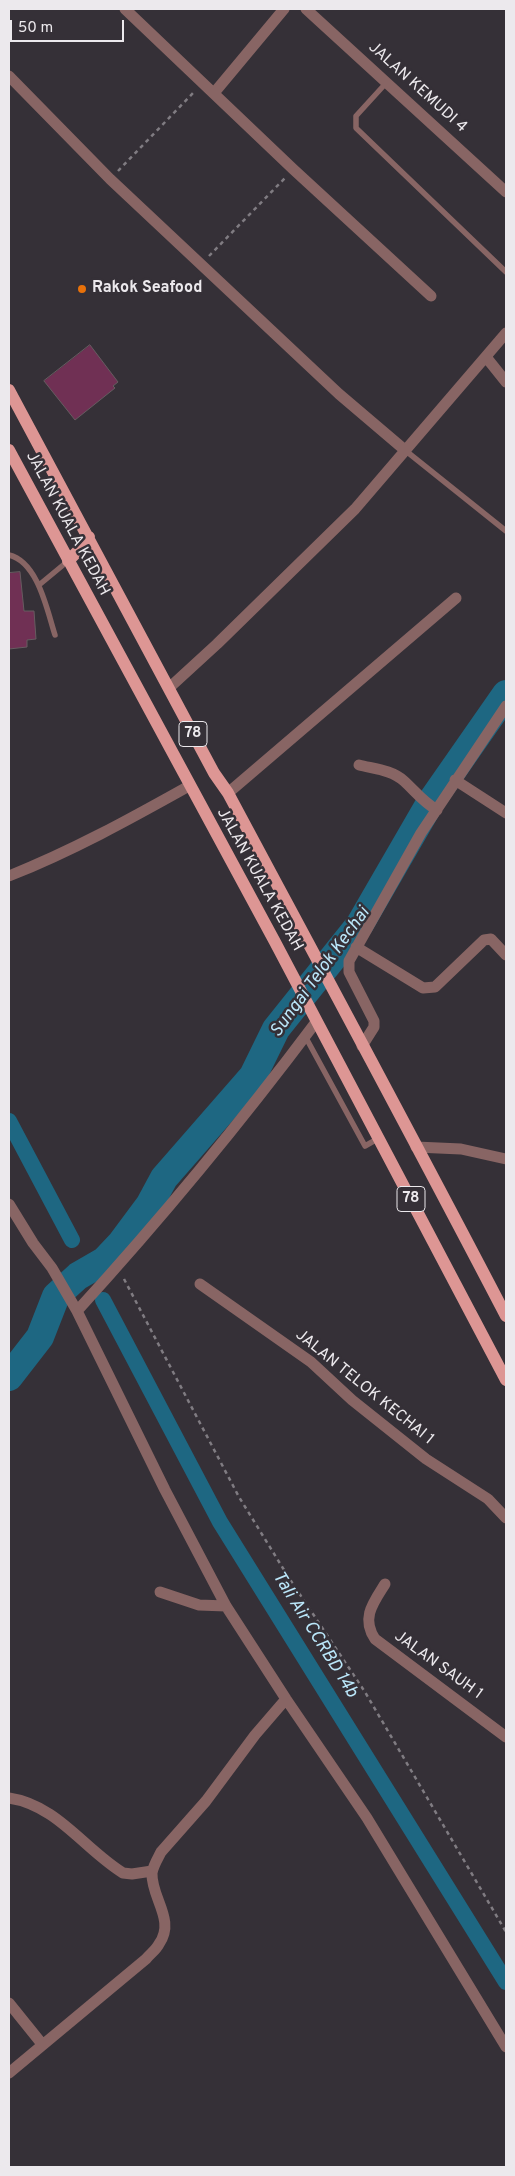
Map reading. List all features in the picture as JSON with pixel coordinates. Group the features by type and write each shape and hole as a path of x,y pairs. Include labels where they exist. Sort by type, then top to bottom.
{"main road":[{"name":"JALAN KUALA KEDAH","path":"9,390 214,773 228,793 301,928 506,1316"},
{"name":"JALAN KUALA KEDAH","path":"9,450 275,942 506,1380"},
{"path":"68,561 89,537"}],"street":[{"path":"125,9 202,84 214,93 293,169 431,296"},
{"path":"214,93 284,9"},
{"name":"JALAN KEMUDI 4","path":"306,9 506,192"},
{"path":"9,76 110,179 339,394 406,451"},
{"path":"169,688 337,527 383,478 506,333"},
{"path":"486,357 506,382"},
{"path":"228,793 456,598"},
{"path":"362,1046 374,1027 374,1021 348,969 349,961 410,851 430,806 455,780 506,706"},
{"path":"359,765 387,771 397,776 430,806"},
{"path":"455,780 506,813"},
{"path":"9,876 110,831 189,786"},
{"path":"356,947 423,988 435,987 484,940 491,939 506,956"},
{"path":"77,1311 118,1267 254,1104 315,1020"},
{"path":"416,1147 461,1148 506,1158"},
{"path":"9,1204 33,1243 52,1268 77,1311 165,1490 226,1606 286,1699 367,1818 506,2048"},
{"name":"JALAN TELOK KECHAI 1","path":"200,1284 311,1362 352,1400 426,1459 488,1499 506,1518"},
{"name":"JALAN SAUH 1","path":"385,1584 368,1615 368,1624 375,1639 506,1737"},
{"path":"160,1592 199,1605 226,1606"},
{"path":"9,2073 146,1959 159,1945 164,1931 164,1914 153,1885 152,1871 161,1852 206,1801 255,1735 286,1699"},
{"path":"9,1798 28,1802 44,1810 67,1826 123,1873 132,1874 152,1871"},
{"path":"9,2003 42,2044"}],"lane":[{"path":"387,82 356,116 356,128 506,272"},
{"path":"406,451 506,531"},
{"path":"9,555 16,557 22,562 39,585 55,635"},
{"path":"39,585 68,561"},
{"path":"305,1036 365,1146 379,1138"}],"path":[{"path":"110,179 202,84"},
{"path":"201,263 293,169"},
{"path":"118,1267 239,1497 365,1692 506,1932"}],"building":[{"path":"90,345 118,382 113,386 115,388 75,420 44,381"},
{"path":"20,572 24,611 34,611 36,639 27,640 27,647 9,649 9,573"}],"waterway":[{"name":"Sungai Telok Kechai","path":"9,1377 40,1337 56,1296 78,1276 104,1261 121,1243 150,1204 164,1178 253,1076 276,1029 360,924 430,803 506,694"},
{"name":"Tali Air CCRBD 14b","path":"9,1121 72,1240"},
{"name":"Tali Air CCRBD 14b","path":"103,1300 220,1522 506,1982"}],"place":[{"name":"Rakok Seafood","path":"82,289"}]}
